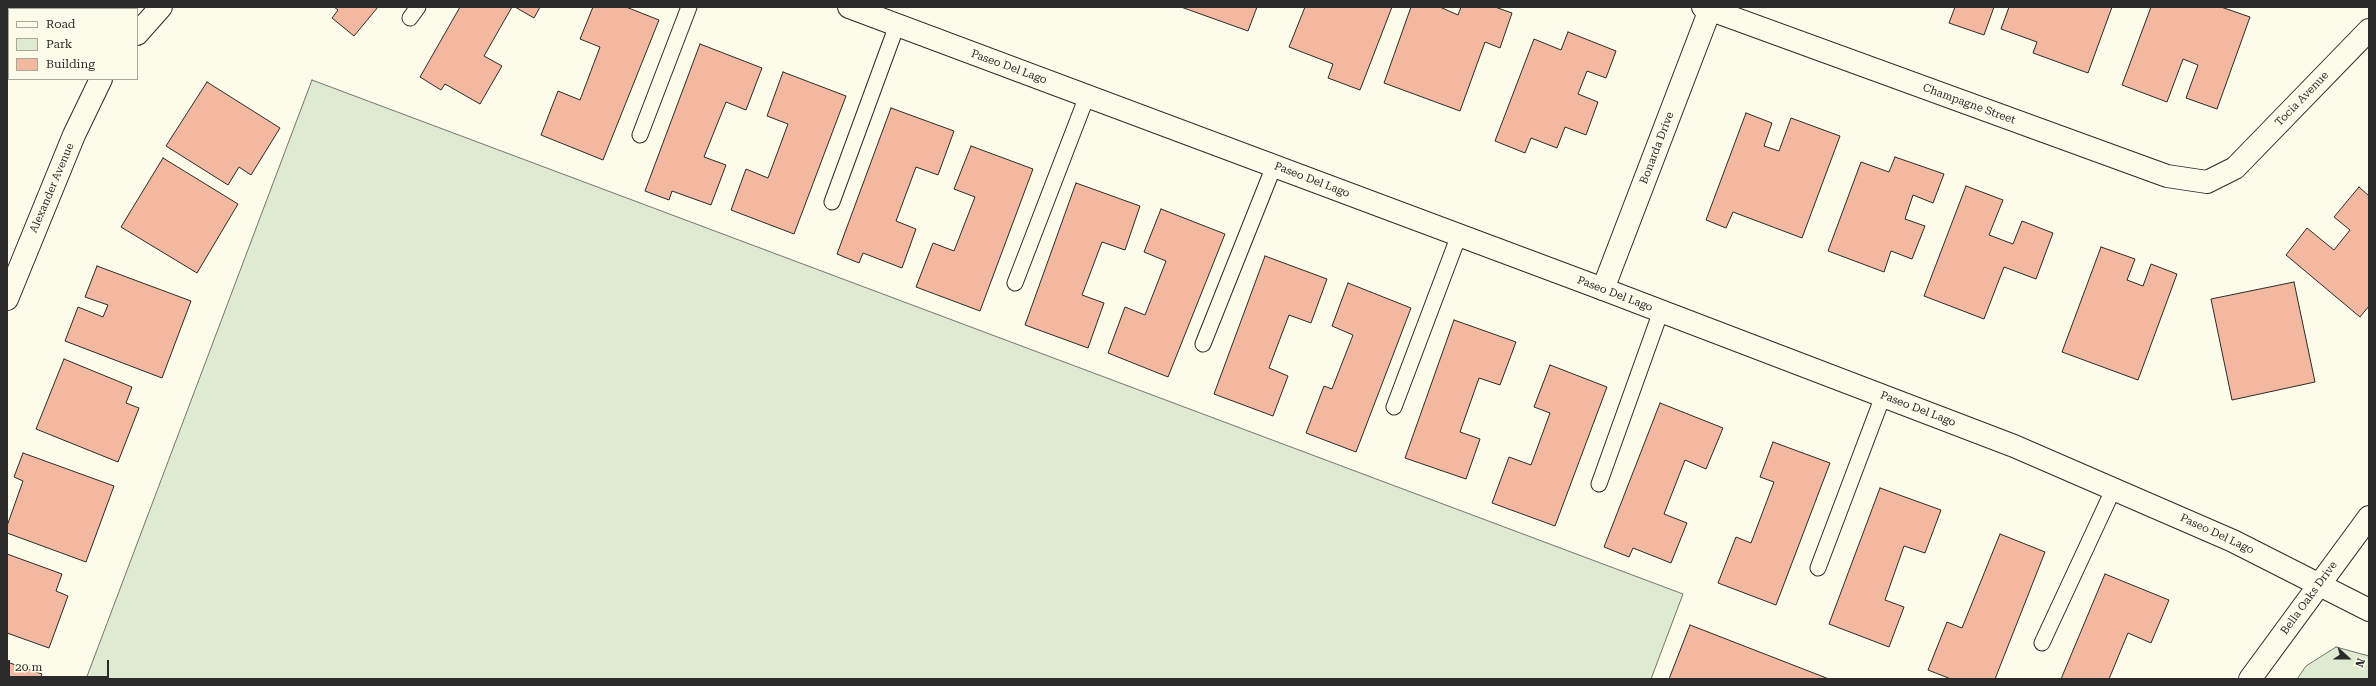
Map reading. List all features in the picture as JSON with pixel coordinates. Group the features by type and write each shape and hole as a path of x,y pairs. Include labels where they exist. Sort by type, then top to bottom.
{"street":[{"path":"138,33 161,7"},
{"name":"Paseo Del Lago","path":"849,7 1603,289 2014,446 2234,541 2369,610"},
{"name":"Champagne Street","path":"1708,8 2167,176 2207,182 2235,168"},
{"name":"Bonarda Drive","path":"1603,289 1708,8"},
{"name":"Tocia Avenue","path":"2235,168 2369,30"},
{"name":"Alexander Avenue","path":"7,299 74,135 101,80"},
{"name":"Bella Oaks Drive","path":"2250,679 2318,584 2369,517"}],"lane":[{"path":"640,135 689,7"},
{"path":"832,202 897,25"},
{"path":"1015,284 1087,96"},
{"path":"1203,344 1274,166"},
{"path":"1394,407 1459,235"},
{"path":"1599,484 1661,312"},
{"path":"1818,568 1883,396"},
{"path":"2042,643 2114,488"}],"green space":[{"path":"312,80 1683,594 1651,679 86,679"},
{"path":"2336,647 2369,656 2369,679 2297,679 2306,666"}],"building":[{"path":"334,7 378,7 354,36 332,18 338,10"},
{"path":"460,7 512,7 484,56 502,66 480,104 445,84 441,90 420,77"},
{"path":"515,7 540,7 534,18"},
{"path":"593,7 626,7 659,20 603,160 541,135 558,91 580,100 600,47 580,39"},
{"path":"1181,7 1257,7 1248,31"},
{"path":"1305,7 1392,7 1360,90 1328,78 1333,64 1289,47"},
{"path":"1411,7 1440,7 1458,15 1461,7 1495,7 1512,13 1500,48 1485,42 1460,111 1384,83"},
{"path":"1955,7 1994,7 1984,35 1949,23"},
{"path":"2009,7 2112,7 2088,73 2033,53 2037,42 2001,29"},
{"path":"2151,7 2221,7 2250,17 2217,109 2186,98 2198,65 2183,59 2167,102 2122,85"},
{"path":"1568,32 1616,51 1606,78 1587,71 1578,94 1598,102 1586,135 1565,127 1557,148 1531,138 1525,153 1495,141 1534,39 1561,50"},
{"path":"700,44 762,68 746,110 726,102 704,157 726,165 711,205 672,191 669,200 645,191"},
{"path":"783,72 846,96 794,234 731,210 746,169 768,178 788,124 767,116"},
{"path":"207,82 280,128 251,175 239,167 228,185 166,146"},
{"path":"891,108 954,131 938,175 916,167 896,221 916,229 902,268 863,253 859,263 837,254"},
{"path":"1746,113 1772,123 1764,146 1779,151 1791,118 1840,136 1802,238 1733,212 1726,228 1706,220"},
{"path":"971,146 1033,169 980,311 916,287 933,243 954,251 975,197 954,189"},
{"path":"1895,157 1944,174 1933,203 1913,195 1905,219 1925,226 1912,259 1891,251 1884,272 1828,251 1861,162 1889,172"},
{"path":"163,158 238,204 197,273 121,227"},
{"path":"1076,183 1140,206 1125,250 1102,242 1082,295 1104,303 1088,348 1025,325"},
{"path":"1966,186 2003,200 1989,235 2013,244 2022,221 2053,233 2036,279 2004,267 1984,319 1924,296"},
{"path":"2359,187 2369,196 2369,306 2360,317 2286,255 2307,228 2334,250 2350,230 2334,217"},
{"path":"1161,209 1225,234 1168,377 1108,353 1125,307 1145,315 1166,261 1144,252"},
{"path":"2101,247 2135,259 2127,280 2143,286 2151,264 2177,274 2138,380 2062,352"},
{"path":"1265,256 1327,279 1311,323 1289,315 1269,368 1288,376 1273,416 1214,394"},
{"path":"97,266 191,301 162,378 65,341 78,307 103,317 108,305 85,297"},
{"path":"2294,282 2315,382 2232,400 2211,299"},
{"path":"1348,283 1411,308 1356,452 1306,433 1324,386 1332,389 1353,335 1332,326"},
{"path":"1454,320 1516,342 1500,385 1479,378 1460,432 1480,439 1466,479 1405,458"},
{"path":"64,359 132,387 126,403 139,408 118,462 36,429"},
{"path":"1550,365 1607,387 1555,526 1492,503 1509,457 1531,465 1550,413 1534,407"},
{"path":"1660,403 1723,428 1706,469 1685,460 1664,514 1687,523 1671,563 1633,548 1629,557 1604,547"},
{"path":"1773,442 1830,463 1776,605 1718,583 1736,537 1751,543 1774,482 1760,477"},
{"path":"23,453 114,486 86,562 7,533 7,526 23,481 14,477"},
{"path":"1880,488 1941,510 1925,553 1904,546 1885,600 1904,607 1889,647 1829,624"},
{"path":"2000,534 2045,552 1995,679 1951,679 1928,670 1947,622 1962,628"},
{"path":"7,554 62,574 56,591 68,596 49,648 7,633"},
{"path":"2105,574 2169,600 2151,643 2128,633 2109,679 2061,679"},
{"path":"1690,625 1829,679 1669,679"},
{"path":"7,662 42,674 40,679 7,679"}]}
